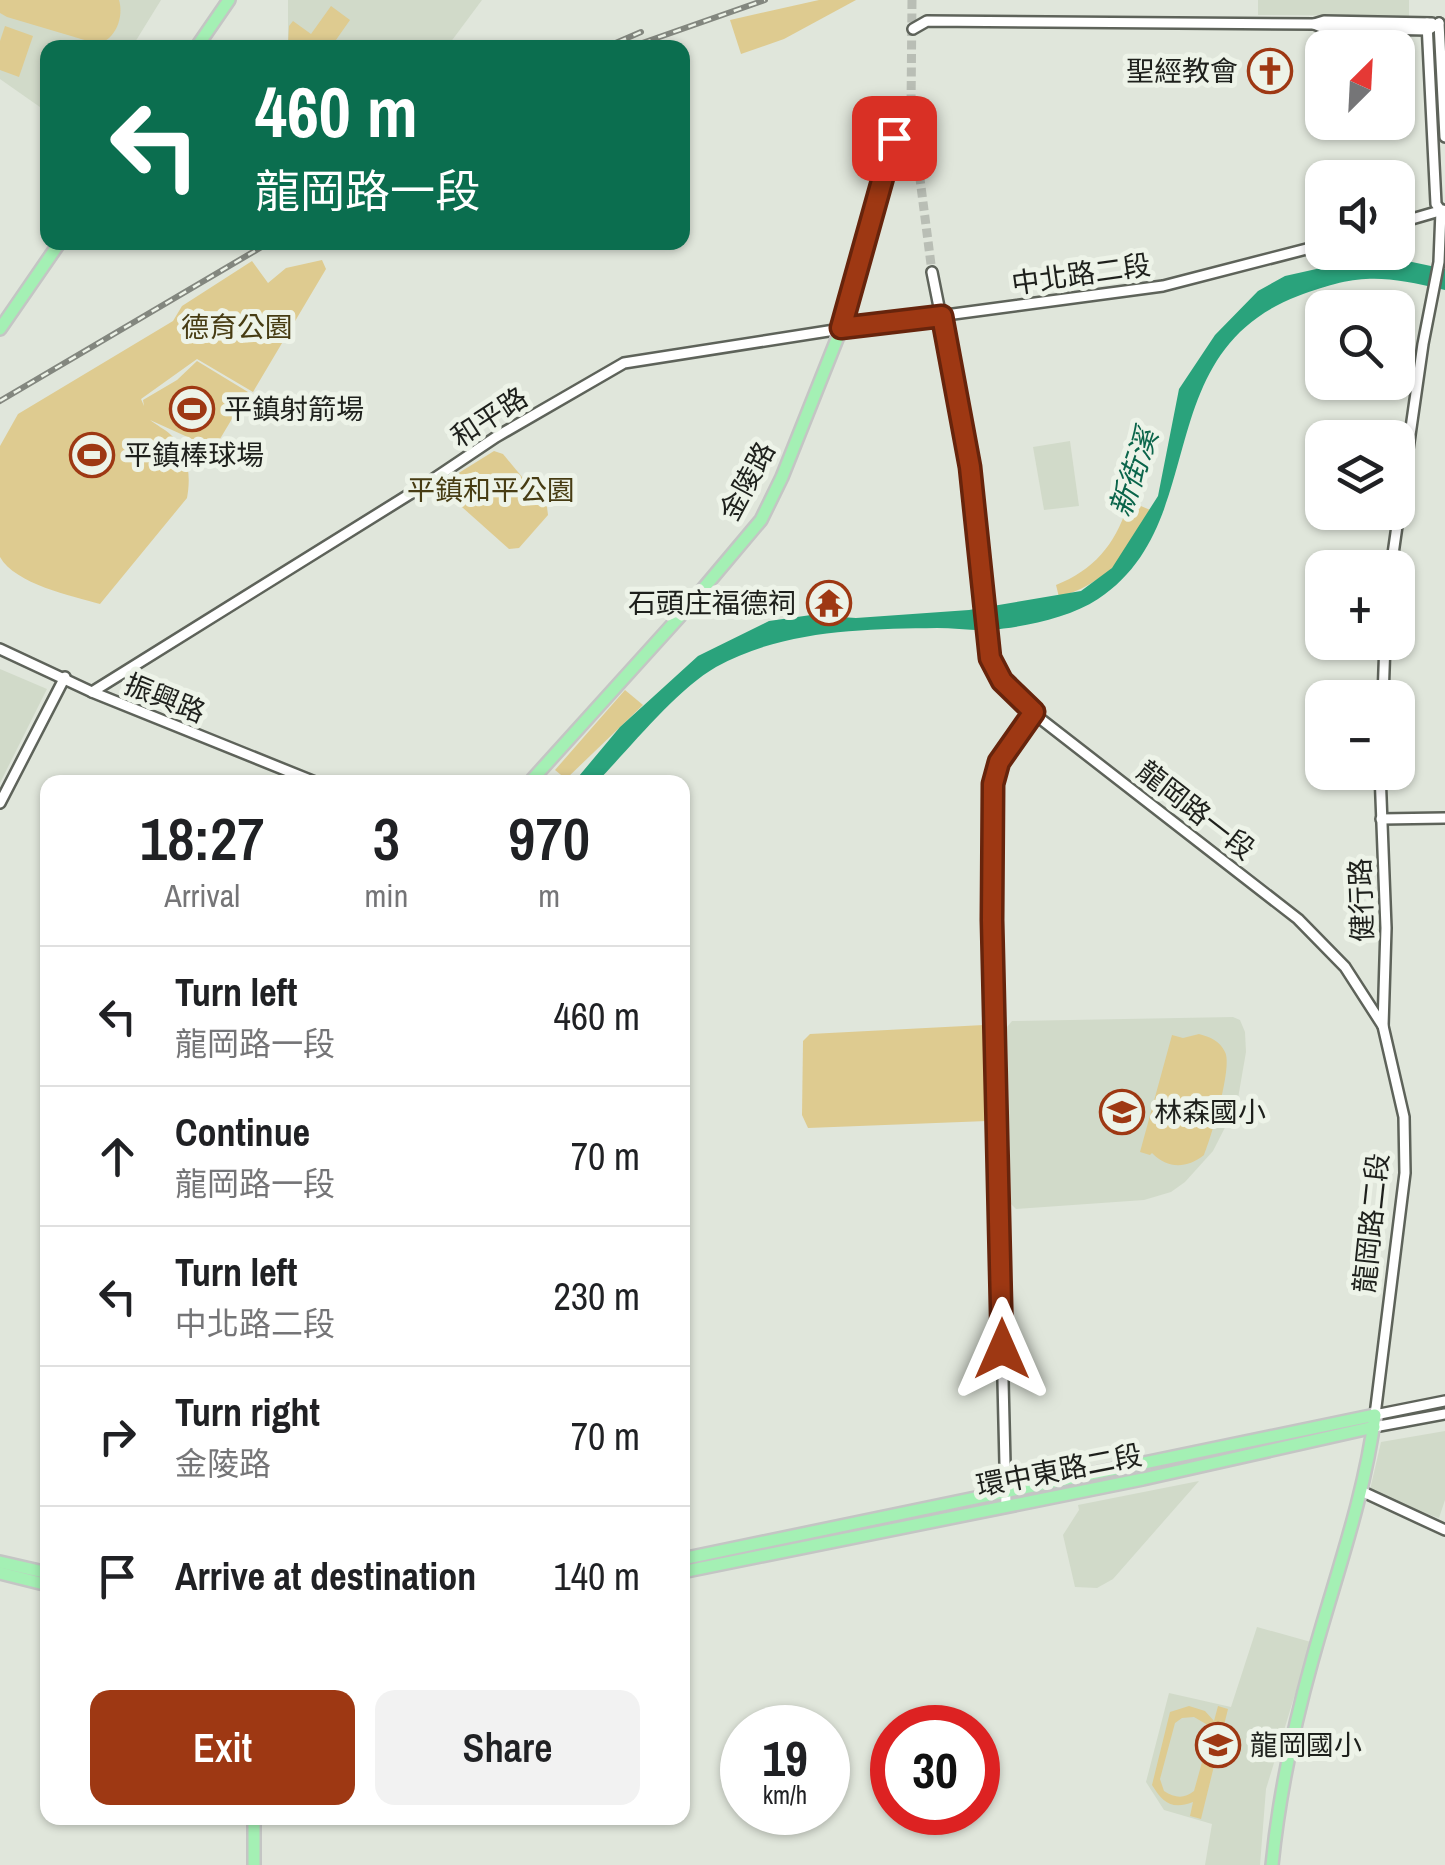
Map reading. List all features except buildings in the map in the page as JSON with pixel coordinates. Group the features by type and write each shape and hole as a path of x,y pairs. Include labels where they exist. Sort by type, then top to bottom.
{"main road":[{"path":"202,40 229,0"},
{"name":"金陵路","path":"536,775 761,520 841,328 894,138"},
{"path":"0,329 54,250"},
{"path":"1272,1865 1282,1781 1361,1491 1375,1421"},
{"name":"環中東路二段","path":"690,1570 1375,1421"},
{"name":"環中東路二段","path":"690,1558 1005,1500"},
{"path":"0,1562 40,1571"},
{"path":"0,1573 40,1583"},
{"path":"254,1825 254,1865"}],"street":[{"path":"913,30 927,21 1442,24 1445,137"},
{"path":"1428,26 1436,204 1444,209"},
{"path":"898,152 922,148"},
{"path":"1415,218 1444,209"},
{"path":"1394,550 1444,209"},
{"name":"中北路二段","path":"841,328 1163,286 1305,249"},
{"path":"932,272 942,316"},
{"name":"龍岡路一段","path":"942,316 970,467 990,658 1002,681 1034,712 1298,919 1345,967 1383,1026"},
{"name":"和平路","path":"92,692 601,374 650,358 841,328"},
{"name":"振興路","path":"0,649 92,692 298,775"},
{"path":"0,803 65,677"},
{"path":"1005,1500 992,920 993,784 999,762 1034,712"},
{"name":"健行路","path":"1380,790 1386,928 1383,1026"},
{"path":"1380,819 1445,818"},
{"name":"龍岡路二段","path":"1375,1421 1405,1173 1404,1117 1383,1026"},
{"name":"環中東路二段","path":"1375,1421 1445,1401"},
{"name":"環中東路二段","path":"1375,1421 1445,1414"},
{"path":"1361,1491 1445,1530"}],"shaded area":[{"path":"0,0 161,0 136,40 40,40 40,107 0,79"},
{"path":"288,0 482,0 452,40 288,40"},
{"path":"1258,0 1409,0 1409,16 1258,15"},
{"name":"新街溪","path":"1415,263 1445,269 1445,290 1387,279 1355,280 1305,290 1305,294 1251,323 1219,357 1199,397 1157,528 1133,567 1098,599 1060,616 1003,629 852,631 768,645 701,677 604,775 580,775 620,727 698,656 769,621 811,615 856,618 969,610 1081,591 1112,568 1158,496 1179,389 1215,335 1258,291 1285,276 1312,270 1415,270"},
{"path":"1070,441 1079,506 1044,510 1033,447"},
{"path":"0,669 47,689 0,783"},
{"name":"林森國小","path":"1233,1017 1240,1020 1245,1032 1246,1052 1237,1104 1213,1151 1185,1182 1171,1192 1144,1200 1016,1209 1011,1204 1007,1027 1012,1021"},
{"path":"1445,1431 1445,1500 1439,1518 1369,1494 1381,1442"},
{"path":"1199,1481 1113,1579 1097,1588 1075,1587 1063,1535 1079,1510 1078,1505"},
{"name":"龍岡國小","path":"1257,1627 1311,1642 1266,1789 1260,1865 1205,1865 1212,1824 1164,1810 1146,1782 1169,1693 1231,1707"}],"green space":[{"path":"0,0 119,0 120,13 114,32 105,40 85,40 0,13"},
{"path":"819,0 856,0 784,39 741,54 730,20"},
{"path":"331,6 350,20 336,40 288,40 293,21 311,34"},
{"path":"5,26 33,36 19,77 0,70 0,41"},
{"name":"平鎮棒球場","path":"322,260 326,269 253,392 197,359 141,399 144,406 143,400 177,380 197,361 248,392 214,449 150,420 169,433 182,449 189,482 187,498 100,604 45,588 7,566 0,557 0,446 18,414 173,321 182,306 252,261 268,283 286,268"},
{"name":"平鎮和平公園","path":"494,451 503,454 547,507 548,515 519,548 509,549 441,484"},
{"path":"1129,501 1155,512 1138,540 1103,575 1059,597 1056,585 1083,571 1103,552"},
{"path":"625,690 643,705 570,775 555,770"},
{"path":"984,1025 991,1032 992,1115 987,1121 808,1128 802,1115 803,1041 810,1034"},
{"path":"1199,1034 1214,1040 1225,1052 1224,1087 1204,1155 1184,1165 1171,1164 1152,1153 1140,1152 1172,1035 1183,1038"},
{"path":"1189,1706 1205,1711 1214,1721 1218,1706 1228,1709 1201,1819 1190,1816 1193,1802 1169,1803 1152,1785 1170,1712","holes":["1194,1717 1206,1724 1209,1737 1194,1791 1179,1797 1164,1791 1160,1779 1175,1723"]}],"tunnel":[{"path":"912,0 911,109 932,272"}],"railway":[{"path":"651,40 765,0"},
{"path":"622,40 641,32"},
{"path":"0,401 256,250"}],"place":[{"name":"聖經教會","path":"1270,71"},
{"name":"平鎮射箭場","path":"192,409"},
{"name":"平鎮棒球場","path":"92,455"},
{"name":"石頭庄福德祠","path":"829,603"},
{"name":"林森國小","path":"1122,1112"},
{"name":"龍岡國小","path":"1218,1745"}],"route":[{"path":"894,138 841,328 942,316 970,467 990,658 1002,681 1034,712 999,762 993,784 992,920 1002,1349"}],"park label":[{"name":"德育公園","path":"237,327"}]}
